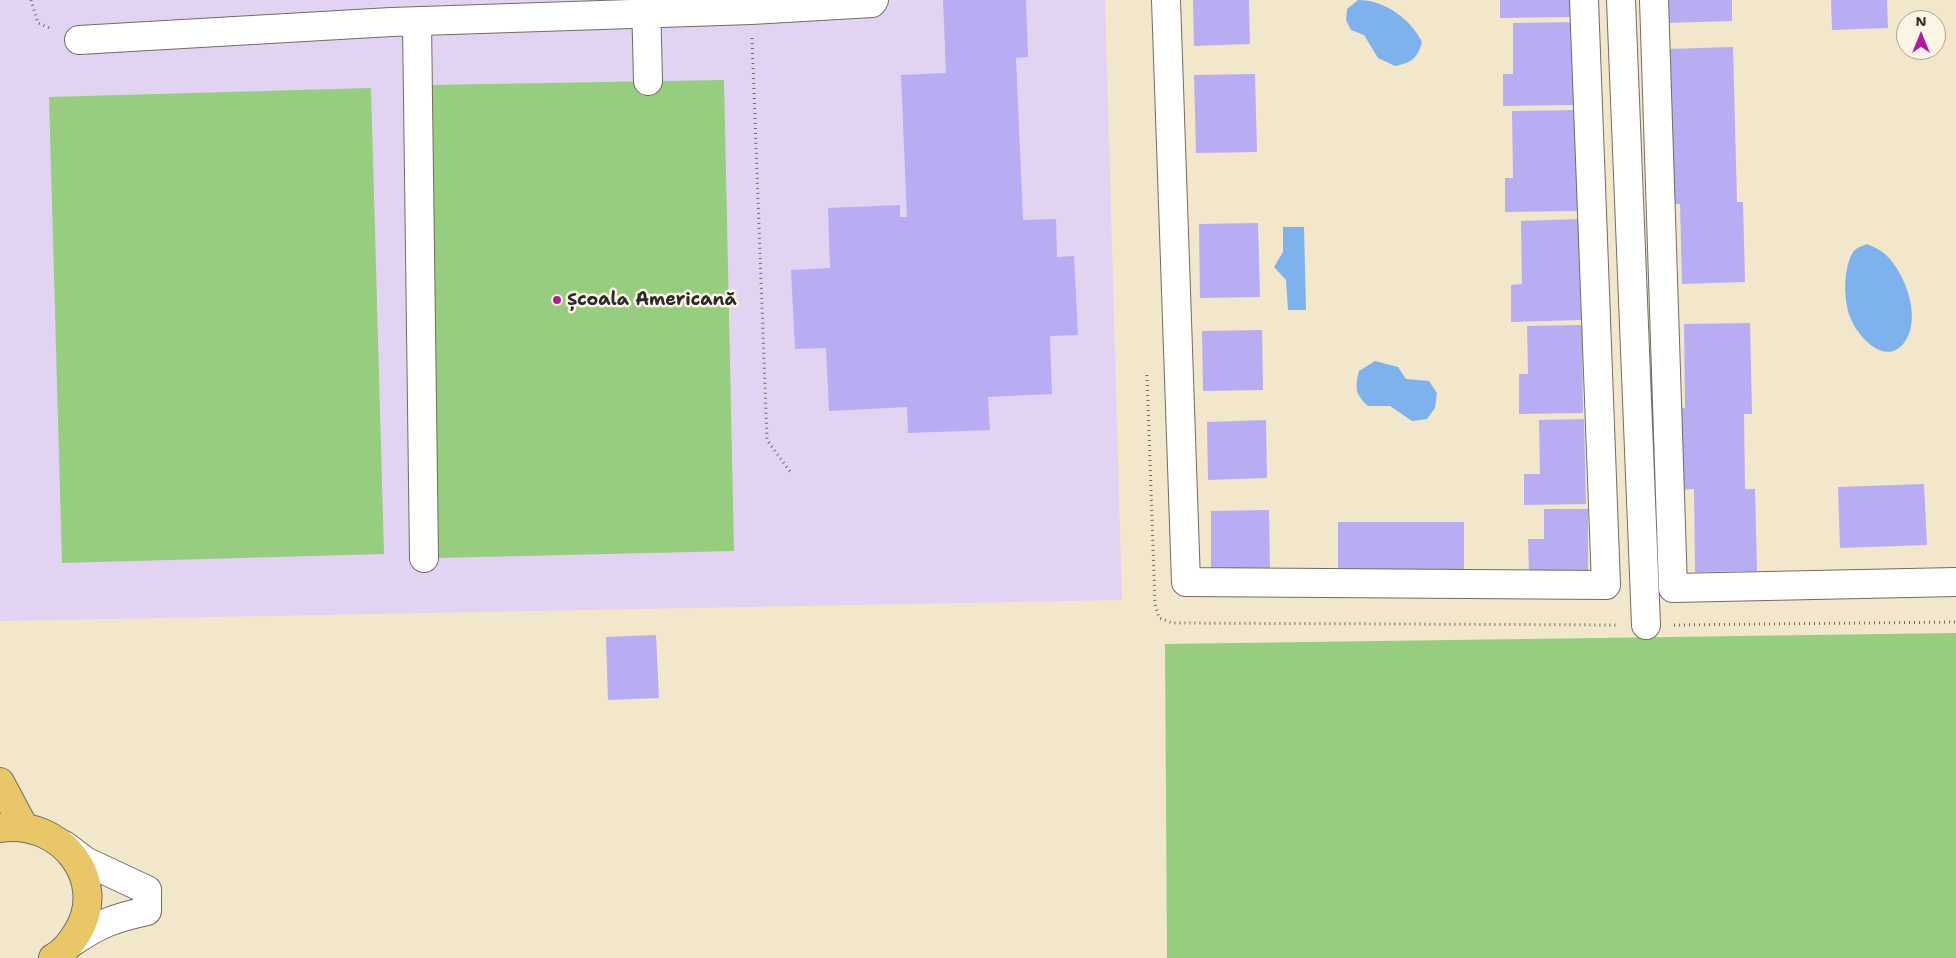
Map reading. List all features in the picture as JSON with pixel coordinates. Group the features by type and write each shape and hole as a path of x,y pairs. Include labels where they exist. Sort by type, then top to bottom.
{"main road":[{"path":"0,782 12,828 47,834 62,843 81,870 86,890 86,908 82,925 62,950"}],"street":[{"path":"79,40 417,22 646,7 751,10 872,3 874,0"},
{"path":"1166,0 1186,582 1606,585 1584,0"},
{"path":"1621,0 1646,625"},
{"path":"1654,0 1673,588 1956,582"},
{"path":"646,7 648,81"},
{"path":"417,22 424,558"},
{"path":"62,843 85,861 147,890 147,911 116,918 92,929 62,950"}],"path":[{"path":"31,0 38,22 79,40"},
{"path":"751,10 767,440 792,473"},
{"path":"1159,618 1173,623 1646,625 1956,622"}],"shaded area":[{"name":"Școala Americană","path":"0,0 1105,0 1122,600 0,621"}],"green space":[{"path":"724,80 734,551 438,558 428,85"},
{"path":"371,88 384,554 62,563 49,97"},
{"path":"1956,633 1956,958 1167,958 1165,644"}],"water":[{"path":"1358,0 1377,3 1387,7 1411,25 1422,42 1413,59 1395,66 1378,58 1364,35 1351,30 1346,20 1347,9"},
{"path":"1283,227 1304,227 1306,310 1288,310 1286,280 1274,267 1283,252"},
{"path":"1867,244 1881,251 1889,258 1903,279 1911,305 1912,318 1906,340 1898,349 1889,352 1880,351 1864,338 1851,320 1848,311 1845,285 1848,264 1854,251"},
{"path":"1375,361 1398,367 1406,379 1429,381 1437,393 1435,408 1427,419 1412,421 1390,406 1368,406 1364,402 1357,390 1359,371"}],"building":[{"path":"943,0 1026,0 1028,57 1016,58 1023,220 1056,219 1057,257 1074,256 1078,335 1050,336 1052,394 988,397 990,430 908,433 907,407 829,411 826,348 795,349 791,270 830,268 828,208 900,205 900,217 907,217 901,75 946,73"},
{"path":"1193,0 1249,0 1250,44 1194,46"},
{"path":"1500,0 1572,0 1572,17 1500,18"},
{"path":"1665,0 1732,0 1732,21 1666,23"},
{"path":"1831,0 1887,0 1888,28 1832,30"},
{"path":"1573,22 1574,105 1503,106 1503,74 1513,74 1513,23"},
{"path":"1733,47 1737,202 1743,202 1745,282 1682,284 1680,204 1673,204 1669,49"},
{"path":"1255,74 1257,152 1196,153 1194,75"},
{"path":"1578,110 1578,211 1505,212 1505,178 1513,178 1512,111"},
{"path":"1579,219 1581,320 1511,322 1511,285 1522,284 1521,221"},
{"path":"1258,223 1260,297 1200,298 1199,224"},
{"path":"1750,323 1752,414 1744,414 1745,489 1755,489 1757,571 1695,572 1694,489 1680,490 1679,408 1685,408 1684,324"},
{"path":"1582,325 1583,413 1519,414 1519,374 1528,374 1527,326"},
{"path":"1262,330 1263,390 1203,391 1202,331"},
{"path":"1584,419 1586,504 1524,505 1524,474 1540,474 1539,420"},
{"path":"1266,420 1267,478 1208,480 1207,422"},
{"path":"1924,484 1927,545 1840,548 1838,487"},
{"path":"1544,509 1588,509 1588,572 1529,572 1528,539 1544,539"},
{"path":"1269,510 1270,570 1211,571 1211,511"},
{"path":"1338,522 1464,522 1464,578 1338,578"},
{"path":"656,635 659,698 608,700 606,637"}],"place":[{"name":"Școala Americană","path":"557,300"}]}
